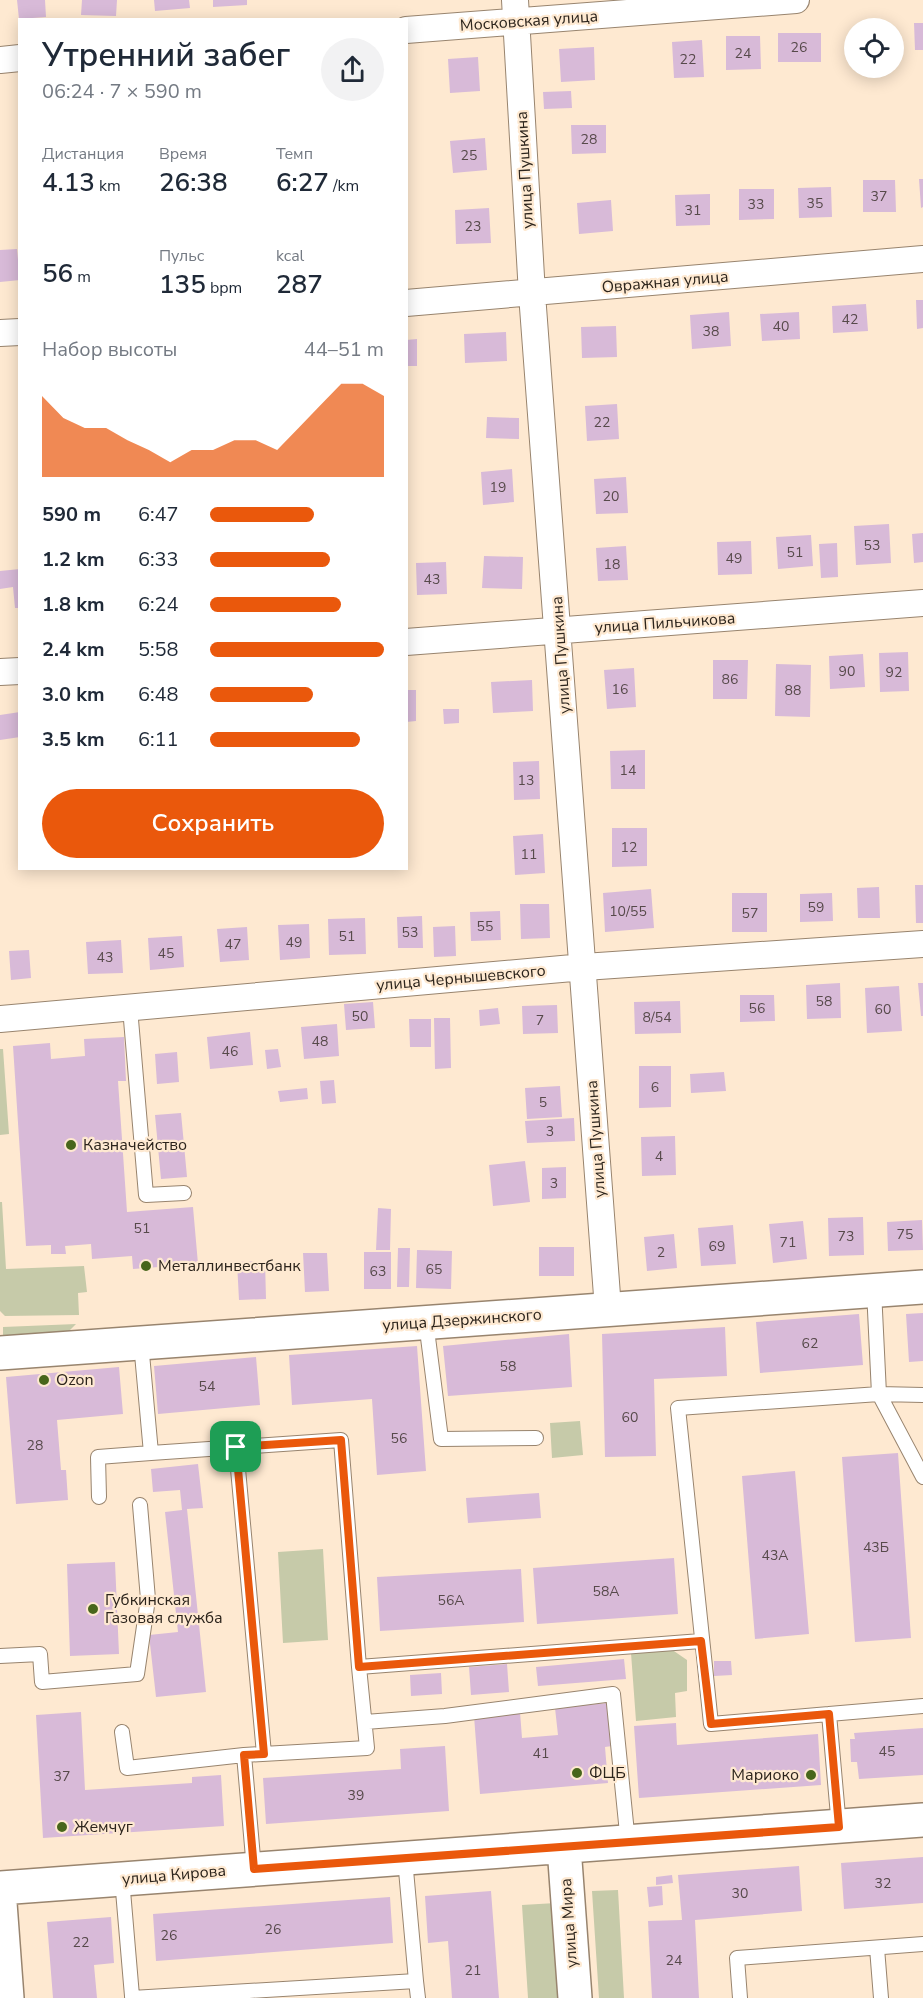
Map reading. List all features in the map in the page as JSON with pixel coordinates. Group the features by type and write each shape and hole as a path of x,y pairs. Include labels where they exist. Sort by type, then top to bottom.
{"main road":[{"name":"улица Дзержинского","path":"0,1353 923,1287"},
{"name":"улица Кирова","path":"0,1888 923,1820"},
{"name":"улица Мира","path":"564,1847 575,1998"},
{"path":"0,1903 7,1998"}],"street":[{"name":"Московская улица","path":"408,30 516,11 796,0"},
{"name":"улица Пушкина","path":"516,11 532,294 559,630 608,1309"},
{"path":"0,60 18,58"},
{"name":"Овражная улица","path":"408,303 923,259"},
{"path":"0,333 18,332"},
{"name":"улица Пильчикова","path":"408,642 923,603"},
{"path":"0,672 18,671"},
{"name":"улица Чернышевского","path":"0,1019 584,967 923,944"}],"lane":[{"path":"130,1008 146,1195 184,1193"},
{"path":"874,1290 879,1395 923,1477"},
{"path":"426,1322 441,1439 536,1438"},
{"path":"141,1343 151,1454"},
{"path":"923,1395 879,1395 678,1408 711,1724 923,1706"},
{"path":"99,1497 98,1457 341,1440 367,1748 244,1755 127,1768 122,1732"},
{"path":"236,1447 264,1754"},
{"path":"0,1656 40,1654 42,1682 138,1674 148,1599 140,1505"},
{"path":"359,1667 701,1641"},
{"path":"365,1722 445,1716 613,1694 628,1843"},
{"path":"829,1714 839,1827"},
{"path":"244,1755 254,1869"},
{"path":"405,1859 418,1998"},
{"path":"122,1879 132,1997 416,1981"},
{"path":"740,1998 738,1958 923,1944"},
{"path":"877,1948 880,1998"}],"green space":[{"path":"0,1049 3,1049 9,1134 0,1135"},
{"path":"0,1202 2,1202 6,1269 84,1266 87,1292 78,1293 79,1315 5,1316 0,1311"},
{"path":"76,1324 67,1333 11,1338 3,1336 3,1327"},
{"path":"580,1421 583,1455 552,1458 550,1423"},
{"path":"323,1549 328,1640 283,1643 278,1552"},
{"path":"671,1649 687,1660 687,1691 675,1693 676,1717 636,1721 631,1653"},
{"path":"618,1890 624,1998 599,1998 592,1891"},
{"path":"556,1903 562,1998 528,1998 522,1905"}],"building":[{"path":"17,0 45,0 46,17 19,18"},
{"path":"82,0 117,0 116,16 81,15"},
{"path":"154,0 189,0 190,8 155,11"},
{"path":"213,0 247,0 247,5 213,7"},
{"path":"914,23 923,23 923,50 915,50"},
{"path":"778,33 821,33 821,62 778,62"},
{"path":"726,36 760,36 761,69 726,70"},
{"path":"702,40 704,77 674,78 672,42"},
{"path":"594,47 595,80 561,82 559,49"},
{"path":"478,57 480,91 450,93 448,59"},
{"path":"571,91 572,108 544,109 543,92"},
{"path":"571,125 606,125 606,153 572,154"},
{"path":"485,138 487,170 453,173 450,141"},
{"path":"919,179 923,179 923,207 921,208"},
{"path":"863,180 895,180 896,212 863,212"},
{"path":"831,187 832,217 799,218 798,188"},
{"path":"739,189 774,189 774,219 739,220"},
{"path":"710,194 710,225 676,226 675,195"},
{"path":"611,200 613,231 579,234 577,203"},
{"path":"489,208 491,243 456,244 455,210"},
{"path":"17,249 18,280 0,282 0,250"},
{"path":"916,300 923,300 923,328 917,329"},
{"path":"866,304 868,331 833,333 832,306"},
{"path":"729,312 731,346 692,349 690,315"},
{"path":"799,312 800,339 762,341 760,314"},
{"path":"616,326 617,357 582,358 581,327"},
{"path":"506,332 507,361 465,363 464,334"},
{"path":"417,339 417,366 408,366 408,340"},
{"path":"617,404 619,439 587,441 585,406"},
{"path":"487,417 519,418 519,439 486,438"},
{"path":"512,469 514,502 483,505 481,472"},
{"path":"626,477 628,513 596,514 594,479"},
{"path":"889,524 891,563 856,565 854,526"},
{"path":"923,533 923,562 914,563 912,534"},
{"path":"811,535 813,566 778,569 776,537"},
{"path":"751,541 752,574 718,575 717,542"},
{"path":"837,543 838,577 821,578 819,544"},
{"path":"626,546 628,580 598,581 596,548"},
{"path":"484,556 523,557 522,589 482,588"},
{"path":"446,562 447,594 417,595 416,563"},
{"path":"18,569 18,608 15,608 13,587 0,589 0,571"},
{"path":"908,652 909,691 880,692 879,653"},
{"path":"863,654 865,687 830,689 829,656"},
{"path":"713,660 748,660 747,699 713,699"},
{"path":"776,664 811,665 810,717 775,716"},
{"path":"634,668 636,707 607,709 604,670"},
{"path":"532,680 533,711 493,713 491,682"},
{"path":"408,690 416,690 416,721 408,722"},
{"path":"443,709 459,709 459,723 444,724"},
{"path":"18,712 18,737 0,740 0,715"},
{"path":"645,750 645,789 611,789 610,751"},
{"path":"539,761 540,799 514,800 513,762"},
{"path":"612,828 647,828 647,866 612,867"},
{"path":"543,834 545,873 515,875 513,836"},
{"path":"915,885 923,885 923,923 916,923"},
{"path":"879,887 880,918 858,918 857,888"},
{"path":"651,889 654,928 605,932 603,893"},
{"path":"732,893 767,893 767,932 732,932"},
{"path":"832,893 833,921 800,922 800,894"},
{"path":"520,904 549,904 550,938 521,939"},
{"path":"500,911 501,940 471,941 470,912"},
{"path":"422,916 423,948 398,948 397,917"},
{"path":"365,918 366,954 329,955 328,919"},
{"path":"309,924 310,958 280,960 278,925"},
{"path":"455,926 456,956 434,957 433,927"},
{"path":"247,927 249,960 220,962 217,929"},
{"path":"182,936 184,967 150,970 148,938"},
{"path":"121,940 123,973 88,974 86,942"},
{"path":"29,950 31,978 11,980 9,951"},
{"path":"840,983 841,1018 807,1019 806,985"},
{"path":"918,983 923,983 923,1016 921,1016"},
{"path":"899,986 902,1031 867,1033 865,988"},
{"path":"740,995 774,995 775,1021 740,1022"},
{"path":"680,1001 681,1033 635,1034 634,1002"},
{"path":"373,1002 375,1028 346,1030 344,1004"},
{"path":"557,1005 558,1033 523,1034 522,1006"},
{"path":"498,1008 500,1024 480,1026 479,1010"},
{"path":"434,1018 450,1018 451,1068 435,1069"},
{"path":"409,1019 431,1019 431,1047 410,1047"},
{"path":"337,1024 339,1056 304,1059 301,1027"},
{"path":"250,1032 253,1065 210,1069 207,1037"},
{"name":"Казначейство","path":"124,1037 126,1081 118,1081 127,1212 193,1207 198,1264 133,1269 132,1256 92,1259 91,1244 65,1246 66,1254 51,1254 51,1245 26,1246 13,1046 50,1043 51,1059 85,1056 84,1039"},
{"path":"278,1049 281,1067 267,1069 265,1050"},
{"path":"177,1052 179,1082 157,1084 155,1054"},
{"path":"639,1066 671,1066 671,1107 639,1108"},
{"path":"724,1072 726,1091 691,1093 690,1074"},
{"path":"334,1080 336,1103 322,1104 320,1081"},
{"path":"560,1086 562,1117 527,1119 525,1088"},
{"path":"307,1088 308,1099 280,1102 278,1091"},
{"path":"181,1113 187,1177 161,1179 155,1115"},
{"path":"574,1118 575,1141 527,1143 525,1121"},
{"path":"675,1136 676,1175 642,1176 641,1137"},
{"path":"525,1161 530,1202 493,1206 489,1165"},
{"path":"566,1167 566,1198 542,1199 542,1168"},
{"path":"378,1208 391,1209 390,1250 376,1250"},
{"path":"863,1217 864,1255 829,1256 828,1218"},
{"path":"922,1220 923,1250 888,1251 887,1222"},
{"path":"803,1221 807,1259 773,1263 769,1224"},
{"path":"733,1225 736,1264 701,1266 698,1228"},
{"path":"674,1234 677,1268 647,1271 644,1237"},
{"path":"539,1247 574,1247 574,1276 539,1276"},
{"path":"398,1248 410,1248 409,1287 397,1287"},
{"path":"417,1250 452,1251 451,1289 416,1288"},
{"path":"364,1252 391,1252 391,1289 364,1289"},
{"path":"303,1253 327,1253 329,1291 305,1292"},
{"path":"265,1261 266,1299 239,1300 237,1262"},
{"path":"923,1313 923,1361 909,1362 906,1314"},
{"path":"859,1314 863,1365 760,1373 756,1322"},
{"path":"725,1327 727,1376 654,1379 656,1456 605,1457 602,1334"},
{"path":"569,1334 572,1387 448,1396 443,1346"},
{"path":"417,1346 426,1471 377,1475 372,1399 292,1405 289,1355"},
{"path":"256,1357 260,1405 158,1414 154,1366"},
{"path":"119,1367 123,1414 57,1420 61,1470 66,1470 68,1500 16,1504 6,1377"},
{"path":"898,1453 911,1638 855,1642 842,1457"},
{"path":"198,1464 203,1508 187,1509 206,1692 156,1697 149,1635 178,1632 165,1512 182,1510 180,1490 153,1492 151,1469"},
{"path":"795,1471 809,1634 755,1639 742,1476"},
{"path":"539,1493 541,1518 468,1523 466,1498"},
{"path":"674,1558 678,1614 537,1624 533,1568"},
{"name":"Губкинская Газовая служба","path":"115,1562 119,1654 70,1656 67,1564"},
{"path":"521,1569 524,1622 380,1631 377,1577"},
{"path":"624,1659 626,1679 538,1686 536,1667"},
{"path":"714,1661 731,1661 732,1675 714,1676"},
{"path":"507,1664 509,1692 471,1695 469,1667"},
{"path":"441,1673 442,1694 411,1696 410,1675"},
{"path":"608,1703 612,1746 605,1747 608,1783 480,1794 474,1716 520,1712 522,1738 558,1735 555,1708"},
{"path":"81,1712 85,1790 192,1783 192,1777 221,1775 224,1826 43,1838 36,1715"},
{"path":"676,1723 677,1745 818,1734 821,1785 639,1798 634,1726"},
{"path":"923,1728 923,1775 859,1779 857,1762 851,1762 850,1739 855,1739 854,1733"},
{"path":"445,1746 449,1811 266,1824 263,1778 401,1769 400,1749"},
{"path":"923,1857 923,1903 844,1909 841,1863"},
{"path":"799,1866 802,1911 695,1920 699,1998 652,1998 648,1921 682,1920 678,1875"},
{"path":"672,1875 673,1883 656,1885 656,1877"},
{"path":"662,1886 663,1905 649,1907 647,1887"},
{"path":"491,1891 499,1998 452,1998 448,1941 428,1943 425,1896"},
{"path":"390,1897 393,1943 156,1961 153,1914"},
{"path":"111,1917 114,1963 94,1965 97,1998 53,1998 47,1922"}],"place":[{"name":"Казначейство","path":"71,1145"},
{"name":"Металлинвестбанк","path":"146,1266"},
{"name":"Ozon","path":"44,1380"},
{"name":"Губкинская Газовая служба","path":"93,1609"},
{"name":"ФЦБ","path":"577,1773"},
{"name":"Мариоко","path":"811,1775"},
{"name":"Жемчуг","path":"62,1827"}],"route":[{"path":"341,1440 359,1667 701,1641 711,1724 829,1714 839,1827 254,1869 244,1755 264,1754 236,1447 341,1440"}]}
